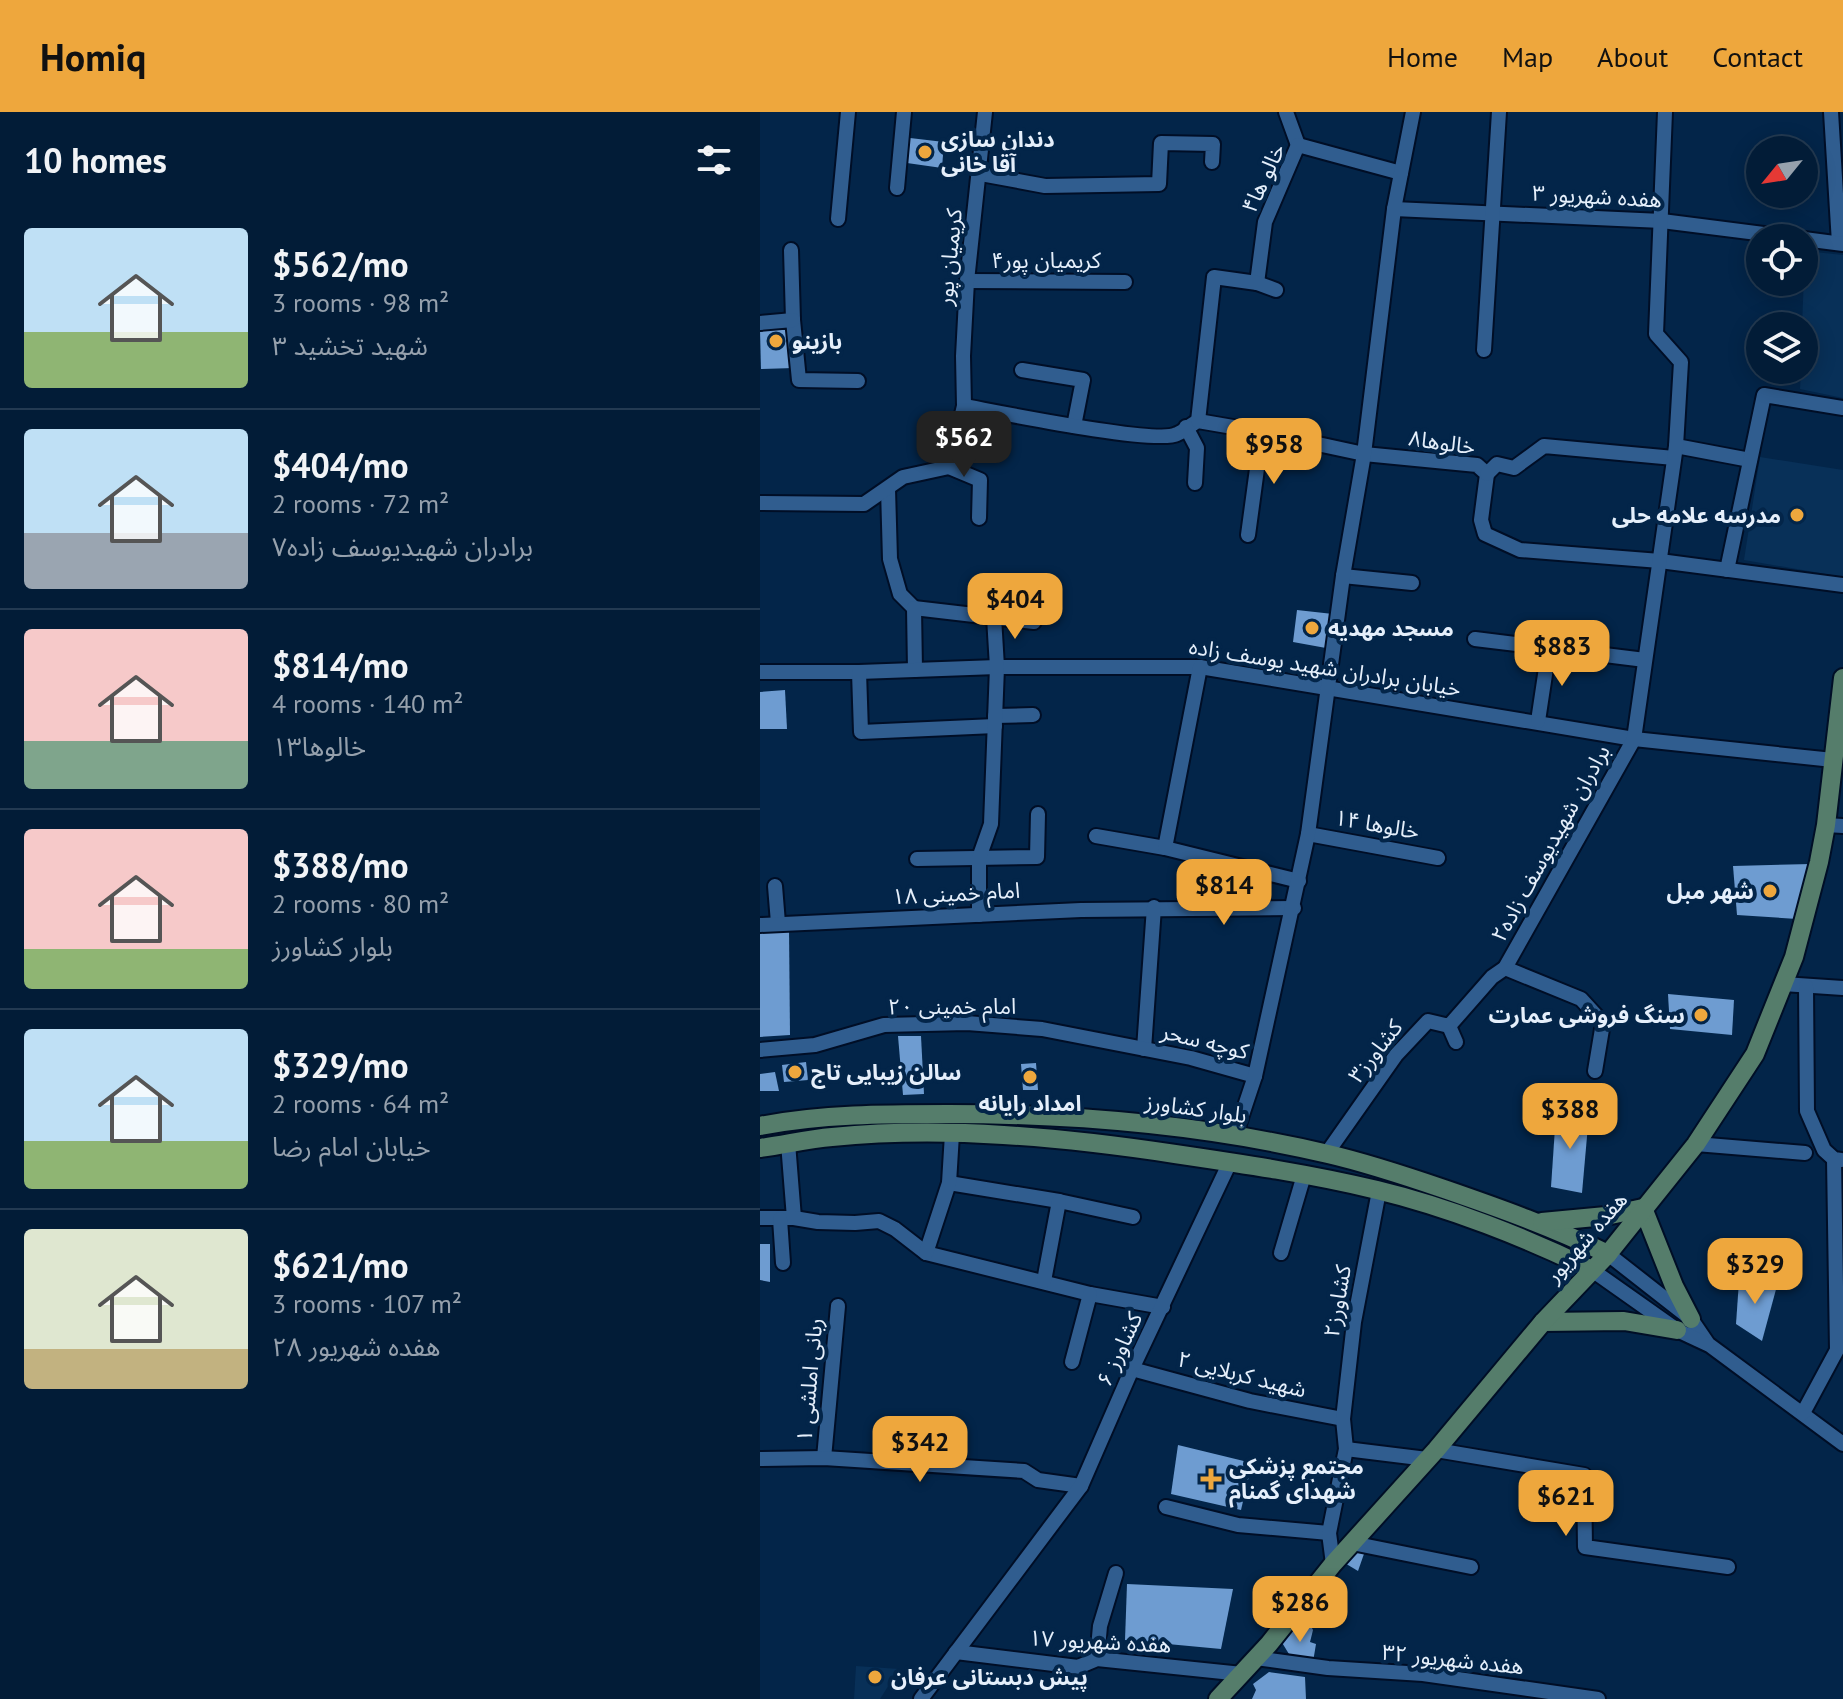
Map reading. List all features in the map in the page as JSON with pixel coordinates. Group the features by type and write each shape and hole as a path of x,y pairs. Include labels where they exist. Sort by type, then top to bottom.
{"main road":[{"name":"هفده شهریور","path":"1218,1699 1333,1564 1432,1455 1543,1322 1608,1254 1696,1144 1755,1054 1794,957 1834,825 1833,760 1843,678"},
{"name":"بلوار کشاورز","path":"767,1125 906,1114 1015,1114 1123,1122 1235,1136 1327,1153 1380,1168 1546,1224 1608,1254"},
{"path":"767,1125 771,1147 833,1137 1020,1136 1120,1146 1304,1175 1379,1191 1491,1227 1592,1270"},
{"path":"1543,1322 1684,1324 1674,1286 1643,1208 1546,1224 1546,1248 1572,1290"}],"street":[{"path":"838,219 848,112"},
{"path":"897,188 904,112"},
{"name":"کریمیان پور","path":"949,467 964,406 967,281 981,174 985,112"},
{"path":"1286,112 1298,145"},
{"path":"1235,1136 1255,1076 1308,834 1343,576 1364,454 1394,209 1413,112"},
{"path":"1484,350 1499,112"},
{"path":"1634,739 1675,452 1681,362 1656,334 1665,112"},
{"path":"1818,241 1841,243 1831,112"},
{"path":"981,174 1045,186 1159,184 1161,143 1213,144 1212,162"},
{"name":"خالو ها۴","path":"1257,283 1265,222 1298,145 1401,173"},
{"name":"هفده شهریور ۳","path":"1394,209 1662,221 1746,232"},
{"path":"791,250 799,380 858,381"},
{"path":"1195,483 1197,448 1192,424 1214,277 1257,283 1276,290"},
{"name":"کریمیان پور۴","path":"967,281 1125,282"},
{"path":"760,323 793,320"},
{"path":"1022,370 1083,380 1074,426"},
{"path":"1727,570 1764,395 1843,408"},
{"path":"964,406 1145,435 1176,435 1192,424"},
{"name":"خالوها۸","path":"1192,424 1262,432 1364,454 1477,465 1487,474 1481,520 1485,534 1496,540 1520,550 1660,561"},
{"path":"1248,535 1262,432"},
{"path":"1487,474 1497,464 1514,468 1544,446 1675,452 1750,460"},
{"path":"760,503 864,504 903,477 949,467 980,480 979,518"},
{"path":"888,489 890,559 900,594 914,608 1034,622"},
{"path":"1660,561 1843,585"},
{"path":"1343,576 1412,583"},
{"path":"914,608 915,670"},
{"path":"979,915 979,858 991,824 997,667 994,617"},
{"path":"1475,639 1645,660"},
{"path":"1538,721 1549,648"},
{"path":"1165,848 1200,667"},
{"name":"خیابان برادران شهید یوسف زاده","path":"760,672 1200,667 1634,739 1833,760"},
{"path":"859,672 861,732 1033,715"},
{"name":"برادران شهیدیوسف زاده۲","path":"1505,968 1634,739"},
{"path":"917,859 1037,857 1038,814"},
{"name":"خالوها ۱۴","path":"1308,834 1438,858"},
{"path":"1096,836 1165,848 1299,881"},
{"path":"775,886 778,923"},
{"path":"1144,1049 1154,907"},
{"name":"امام خمینی ۱۸","path":"760,925 1154,907 1294,908"},
{"path":"1456,1042 1449,1026 1492,977 1505,968 1581,999 1603,1023 1595,1071"},
{"path":"1783,984 1843,988"},
{"path":"1803,1413 1837,1350 1839,1160 1824,1150 1807,1111 1806,986"},
{"name":"کشاورز۳","path":"1327,1153 1396,1055 1428,1021 1449,1026"},
{"name":"امام خمینی ۲۰","path":"760,1050 815,1045 884,1025 967,1023 1042,1029 1144,1049"},
{"name":"کوچه سحر","path":"1144,1049 1255,1076"},
{"path":"926,1253 949,1183 952,1134"},
{"path":"1696,1144 1805,1153"},
{"path":"771,1147 787,1218 783,1263"},
{"name":"کشاورز ۶","path":"921,1699 1081,1486 1132,1369 1230,1162"},
{"path":"1281,1253 1304,1175"},
{"path":"949,1183 1133,1217"},
{"name":"کشاورز۲","path":"1333,1564 1329,1533 1346,1449 1343,1419 1354,1322 1379,1191"},
{"path":"1044,1281 1059,1201"},
{"path":"760,1218 818,1222 879,1221 926,1253 1090,1294 1163,1307"},
{"path":"1608,1254 1708,1344 1843,1444"},
{"path":"1592,1270 1684,1324"},
{"path":"1072,1362 1090,1294"},
{"name":"ربانی املشی ۱","path":"824,1458 838,1306"},
{"name":"شهید کربلایی ۲","path":"1132,1369 1250,1401 1343,1419"},
{"path":"1346,1449 1432,1455 1584,1475 1585,1547 1728,1567"},
{"path":"760,1459 824,1458 1024,1471 1038,1480 1081,1486"},
{"path":"1166,1507 1238,1525 1329,1533"},
{"path":"1352,1543 1471,1567"},
{"path":"1097,1659 1100,1626 1116,1573"},
{"name":"هفده شهریور ۱۷","path":"956,1652 1078,1667 1097,1659 1242,1674"},
{"name":"هفده شهریور ۳۲","path":"1256,1658 1328,1668 1423,1674 1598,1699"}],"shaded area":[{"path":"1818,252 1843,255 1843,398 1800,389 1800,384 1818,384 1818,312 1803,312 1803,296 1818,296"},
{"name":"مدرسه علامه حلی","path":"1760,457 1843,470 1843,577 1744,560"},
{"name":"پیش دبستانی عرفان","path":"856,1666 899,1669 880,1699 854,1699"}],"building":[{"name":"دندان سازی آقا خانی","path":"910,138 944,142 942,168 907,163"},
{"name":"بازینو","path":"760,330 792,330 794,368 761,369"},
{"name":"مسجد مهدیه","path":"1297,610 1333,614 1326,648 1293,642"},
{"path":"785,690 787,729 760,729 760,692"},
{"name":"شهر مبل","path":"1811,864 1797,919 1737,915 1733,866"},
{"path":"789,927 790,1035 760,1037 760,928"},
{"name":"سنگ فروشی عمارت","path":"1668,994 1734,1000 1732,1035 1670,1029"},
{"path":"898,1036 921,1036 924,1094 903,1095"},
{"name":"سالن زیبایی تاج","path":"806,1062 808,1080 784,1082 782,1065"},
{"name":"امداد رایانه","path":"1036,1063 1038,1090 1023,1090 1021,1064"},
{"path":"775,1072 779,1091 760,1091 760,1074"},
{"path":"1556,1113 1589,1114 1582,1193 1551,1187"},
{"path":"760,1244 770,1244 770,1282 760,1280"},
{"path":"1739,1281 1778,1282 1762,1341 1736,1324"},
{"name":"مجتمع پزشکی شهدای گمنام","path":"1178,1445 1252,1463 1241,1510 1171,1494"},
{"path":"1354,1548 1365,1551 1358,1571 1343,1562"},
{"path":"1127,1584 1233,1589 1221,1649 1125,1640"},
{"path":"1297,1624 1303,1632 1310,1624 1313,1630 1310,1642 1316,1644 1313,1662 1292,1659 1281,1641"},
{"path":"1269,1672 1305,1677 1306,1699 1252,1699 1256,1690 1253,1684"}],"place":[{"name":"دندان سازی آقا خانی","path":"925,152"},
{"name":"بازینو","path":"776,341"},
{"name":"مدرسه علامه حلی","path":"1797,515"},
{"name":"مسجد مهدیه","path":"1312,628"},
{"name":"شهر مبل","path":"1770,891"},
{"name":"سنگ فروشی عمارت","path":"1701,1015"},
{"name":"سالن زیبایی تاج","path":"795,1072"},
{"name":"امداد رایانه","path":"1030,1077"},
{"name":"مجتمع پزشکی شهدای گمنام","path":"1211,1479"},
{"name":"پیش دبستانی عرفان","path":"875,1677"}]}
